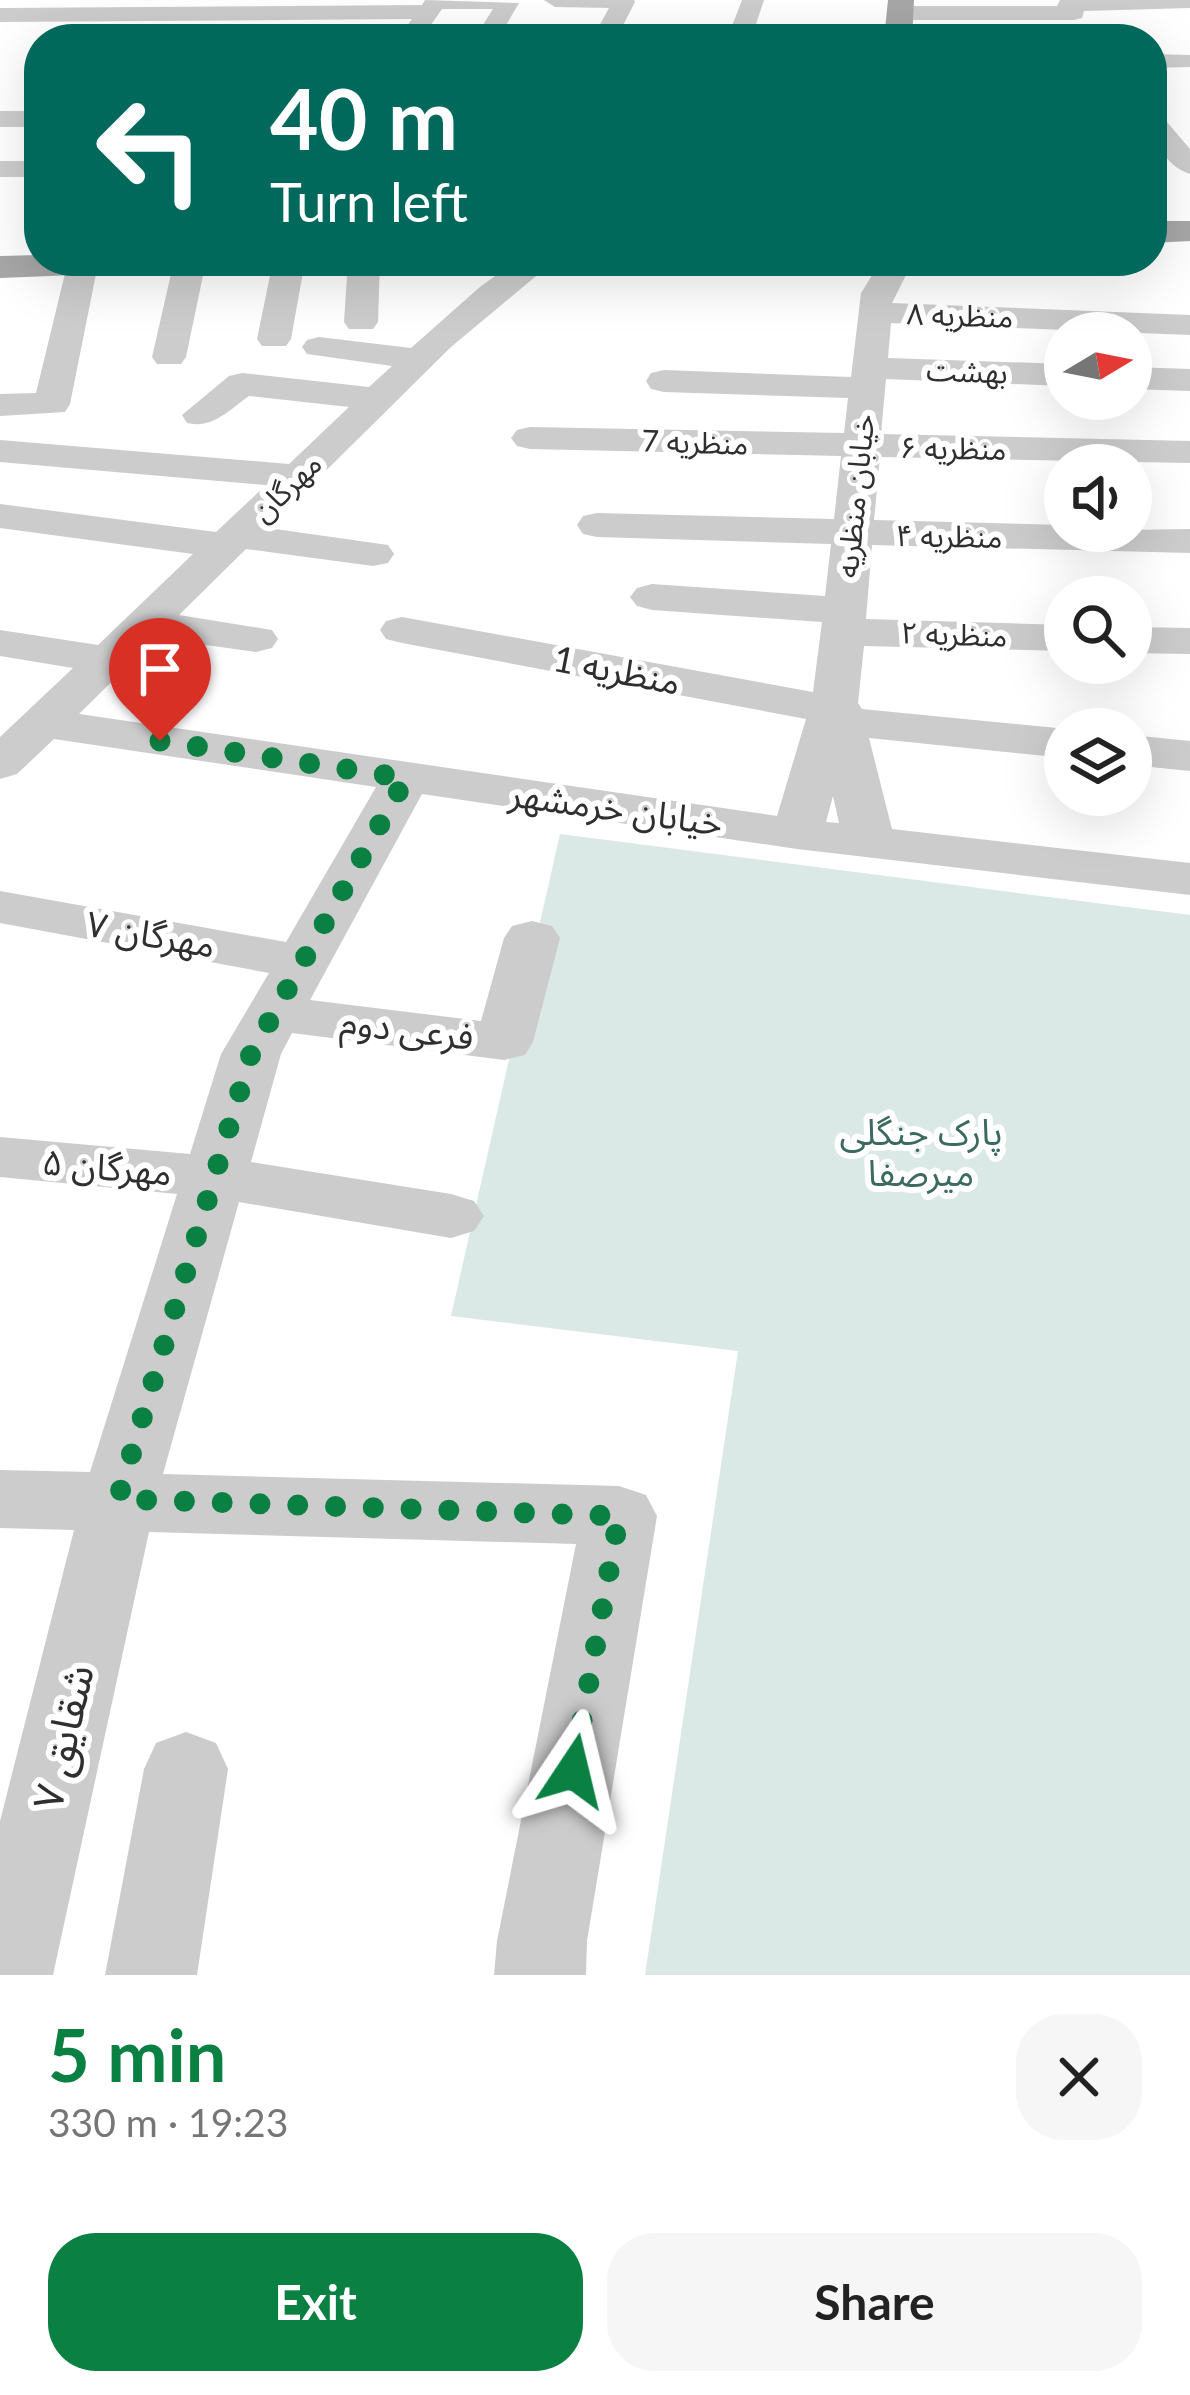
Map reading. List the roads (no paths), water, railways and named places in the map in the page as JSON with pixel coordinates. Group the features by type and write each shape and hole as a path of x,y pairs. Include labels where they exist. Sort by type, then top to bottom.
{"street":[{"path":"555,0 624,2 612,24"},
{"path":"12,15 72,7 134,7 164,14 204,7 285,13 331,6 518,2"},
{"path":"900,17 1188,12"},
{"path":"281,24 285,13"},
{"path":"158,24 164,14"},
{"path":"1167,62 1184,62"},
{"path":"0,405 52,404 79,276"},
{"path":"169,356 187,276"},
{"path":"274,339 286,276"},
{"path":"361,322 363,276"},
{"name":"مهرگان","path":"0,764 419,359 516,276"},
{"name":"منظریه ۸","path":"871,289 1190,326"},
{"name":"خیابان منظریه","path":"837,710 868,378 871,289"},
{"path":"319,347 419,359"},
{"name":"بهشت","path":"664,381 1044,375"},
{"path":"1152,379 1190,380"},
{"path":"200,415 242,384 378,399"},
{"name":"منظریه 7","path":"530,438 861,448"},
{"name":"منظریه ۶","path":"861,448 1190,452"},
{"path":"0,451 299,476"},
{"path":"0,516 373,554"},
{"name":"منظریه ۴","path":"597,525 1190,541"},
{"name":"منظریه ۲","path":"652,597 843,621 1044,636"},
{"path":"148,624 256,639"},
{"name":"منظریه 1","path":"402,629 837,710 1044,740"},
{"path":"1152,640 1190,641"},
{"path":"0,643 110,660"},
{"path":"797,834 837,710"},
{"path":"837,710 869,843"},
{"name":"خیابان خرمشهر","path":"44,724 797,834 1190,879"},
{"path":"1152,752 1190,756"},
{"name":"شقایق ۷","path":"7,1975 118,1499 251,1054 406,778"},
{"name":"مهرگان ۷","path":"0,907 289,987"},
{"name":"فرعی دوم","path":"289,987 505,1042 532,938"},
{"name":"مهرگان ۵","path":"0,1157 214,1177 451,1216"},
{"path":"0,1499 619,1516 542,1941 541,1975"},
{"path":"151,1975 186,1769"}],"park label":[{"name":"پارک جنگلی میرصفا","path":"921,1152"}]}
